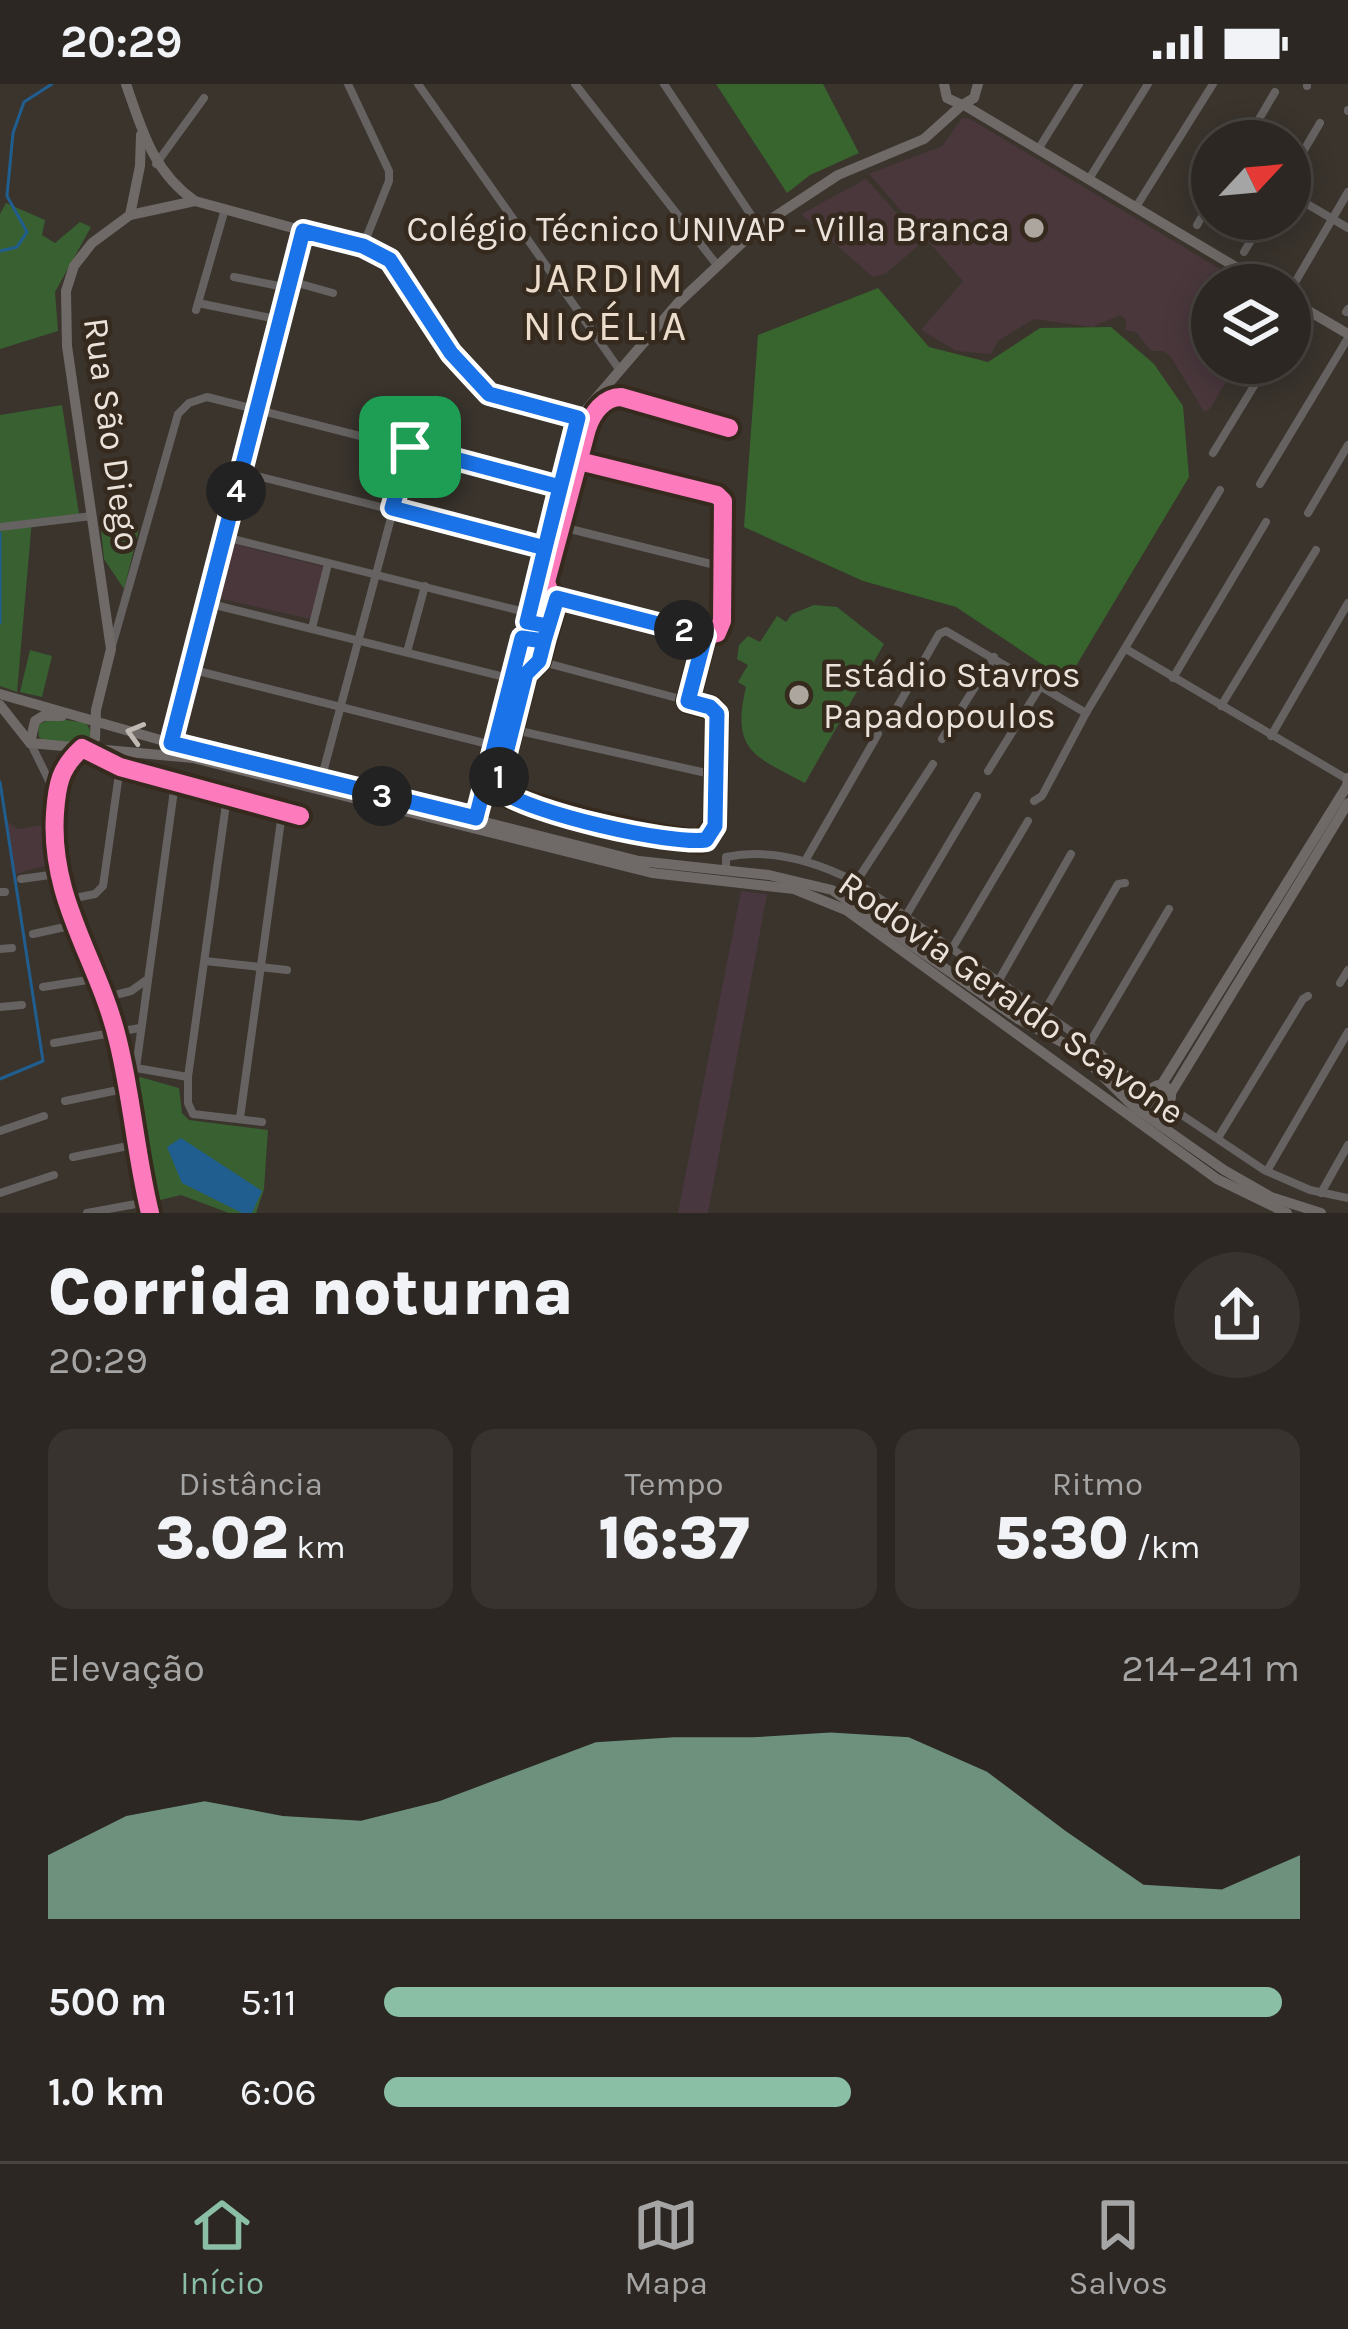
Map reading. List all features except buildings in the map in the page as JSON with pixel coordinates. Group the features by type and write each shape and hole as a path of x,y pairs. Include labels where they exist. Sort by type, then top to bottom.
{"main road":[{"path":"126,84 156,164 176,188 195,201"},
{"path":"944,84 996,122 1231,264"},
{"path":"363,246 390,260 451,353 482,389 511,403 578,418 717,265 759,227 838,175 911,146 990,84"},
{"path":"130,214 140,166 141,130"},
{"path":"140,166 156,164"},
{"path":"168,205 176,188"},
{"name":"Rua São Diego","path":"89,720 112,650 113,624 67,346 66,291 74,266 92,243 130,214 195,201 363,246"},
{"path":"1311,313 1348,336"},
{"name":"Rodovia Geraldo Scavone","path":"0,694 320,782 639,861 769,875 832,890 1018,1019 1075,1049 1216,1179 1287,1213"},
{"path":"0,705 30,743"},
{"path":"30,743 35,721 43,716 89,720 95,739 82,748"},
{"name":"Rodovia Geraldo Scavone","path":"30,743 193,758 652,873 813,894 846,910 1094,1092 1271,1197 1321,1213"},
{"path":"1158,1128 1161,1095 1347,783"},
{"path":"1129,1102 1161,1095 1348,803"},
{"path":"1060,1066 1062,1054 1075,1049"},
{"path":"1094,1092 1103,1074"}],"street":[{"path":"418,84 620,369"},
{"path":"575,84 717,265"},
{"path":"664,84 759,227"},
{"path":"1039,148 1079,84"},
{"path":"1090,179 1148,84"},
{"path":"1136,207 1214,84"},
{"path":"352,85 389,181 363,246"},
{"path":"1258,120 1275,92"},
{"path":"156,164 204,98"},
{"path":"1311,138 1320,123"},
{"path":"1307,264 1348,192"},
{"path":"1311,206 1348,228"},
{"path":"225,209 197,307 280,320"},
{"path":"171,743 303,231"},
{"path":"1244,252 1251,240"},
{"path":"234,277 332,293"},
{"path":"1260,484 1348,336"},
{"path":"1213,453 1255,384"},
{"path":"113,624 178,414 189,403 207,397 560,487"},
{"path":"579,461 721,498 722,621 717,633 705,636 557,598 547,582 579,461 591,418 608,400 622,398 729,428"},
{"path":"476,818 578,418"},
{"path":"1308,513 1348,445"},
{"path":"320,782 410,447"},
{"path":"241,472 545,548"},
{"path":"1034,801 1042,796 1220,490"},
{"path":"0,527 93,516"},
{"path":"1173,678 1266,522"},
{"path":"562,527 723,567"},
{"path":"224,536 425,586 548,626"},
{"path":"1221,706 1316,550"},
{"path":"312,628 328,564"},
{"path":"406,652 425,586"},
{"path":"539,661 710,707 717,714 715,826 710,835 700,842 640,833 574,817 500,790 526,674 539,661 557,598"},
{"path":"208,603 513,679"},
{"path":"1271,736 1348,603"},
{"path":"895,711 939,634 952,633 1087,713"},
{"path":"688,701 705,636"},
{"path":"522,638 544,641"},
{"path":"1126,649 1347,783"},
{"path":"942,740 994,657"},
{"path":"190,669 496,746"},
{"path":"988,771 1040,687"},
{"path":"511,729 715,775"},
{"path":"805,861 878,734"},
{"path":"30,743 56,796"},
{"path":"150,1213 117,1034 57,874 53,841 63,766 82,748 121,767 300,816"},
{"path":"856,882 933,764"},
{"path":"65,900 95,894 104,886 121,767"},
{"path":"65,1101 127,1083 136,1068 175,783"},
{"path":"227,796 188,1103 193,1114 262,1122"},
{"path":"907,914 977,796"},
{"path":"240,1118 282,813"},
{"path":"953,947 1028,821"},
{"path":"999,980 1071,854"},
{"path":"726,871 726,857 733,855 805,861 856,882 1267,1171 1321,1193 1348,1198"},
{"path":"21,879 57,874"},
{"path":"1044,1012 1118,884 1125,883"},
{"path":"1089,1044 1169,910"},
{"path":"33,934 74,925"},
{"path":"0,949 12,948"},
{"path":"205,961 287,970"},
{"path":"1340,983 1348,970"},
{"path":"103,998 130,991 148,976"},
{"path":"43,988 95,979"},
{"path":"1219,1138 1308,996"},
{"path":"0,1007 22,1005"},
{"path":"54,1043 142,1027"},
{"path":"1267,1171 1348,1032"},
{"path":"136,1068 188,1077"},
{"path":"0,1131 44,1116"},
{"path":"74,1157 137,1144"},
{"path":"1321,1193 1348,1145"},
{"path":"0,1193 54,1175"},
{"path":"87,1213 147,1202"}],"shaded area":[{"name":"Colégio Técnico UNIVAP - Villa Branca","path":"962,118 970,119 1212,264 1191,264 1191,384 1225,384 1210,409 1204,412 1171,357 1151,351 1136,332 1125,330 1126,320 1120,315 1092,327 1034,319 998,341 991,354 956,351 921,330 963,281 869,174 942,146"},
{"path":"866,179 923,242 885,274 873,277 801,214"},
{"path":"229,543 324,567 310,619 217,598"},
{"path":"4,819 17,829 44,825 48,865 16,874"},
{"path":"741,891 767,894 708,1213 678,1213"}],"green space":[{"path":"716,84 823,84 859,153 810,175 787,193"},
{"path":"6,203 45,220 42,235 55,243 80,222 91,227 55,292 58,331 0,349 0,214"},
{"path":"878,288 929,347 988,362 1040,328 1111,327 1154,364 1183,406 1189,477 1067,681 956,607 863,581 744,527 758,335"},
{"path":"62,405 79,514 32,520 17,692 0,686 0,415"},
{"path":"100,520 139,529 124,589 104,559"},
{"name":"Estádio Stavros Papadopoulos","path":"814,605 837,607 884,644 805,783 751,749 742,725 746,687 738,682 748,665 737,659 739,645 748,636 760,642 777,616 786,622 792,614"},
{"path":"30,650 52,656 42,697 20,692"},
{"path":"53,718 86,723 93,735 86,744 44,741 38,725"},
{"path":"140,1077 179,1088 182,1113 189,1120 268,1130 264,1189 256,1213 229,1213 181,1195 152,1202 135,1086"}],"water":[{"path":"181,1138 262,1191 252,1213 242,1213 182,1183 167,1147"}],"waterway":[{"path":"0,251 17,247 27,232 7,196 13,133 24,102 52,84"},
{"path":"0,533 0,623"},
{"path":"0,782 43,1061 0,1079"}],"cycle path":[{"path":"579,461 717,495 723,501 722,621 717,633 705,636 688,701 712,708 717,717 715,826 700,842 556,811 509,797 498,783 526,674 539,661 557,598 546,582 587,429 595,412 621,397 729,428"},
{"path":"150,1213 118,1041 60,874 55,813 61,777 82,748 120,767 300,816"}],"place":[{"name":"Colégio Técnico UNIVAP - Villa Branca","path":"1034,228"},
{"name":"Estádio Stavros Papadopoulos","path":"799,695"}],"district":[{"name":"JARDIM NICÉLIA","path":"606,301"}],"route":[{"path":"410,447 392,508 545,548 578,418 489,394 451,353 390,260 363,246 303,231 171,743 476,818 522,638 544,641 548,626 557,598 705,636 688,701 717,714 715,826 706,840 640,833 574,817 509,797 498,788 526,674 539,661 548,626 527,622 545,548 560,487 410,447"}]}
